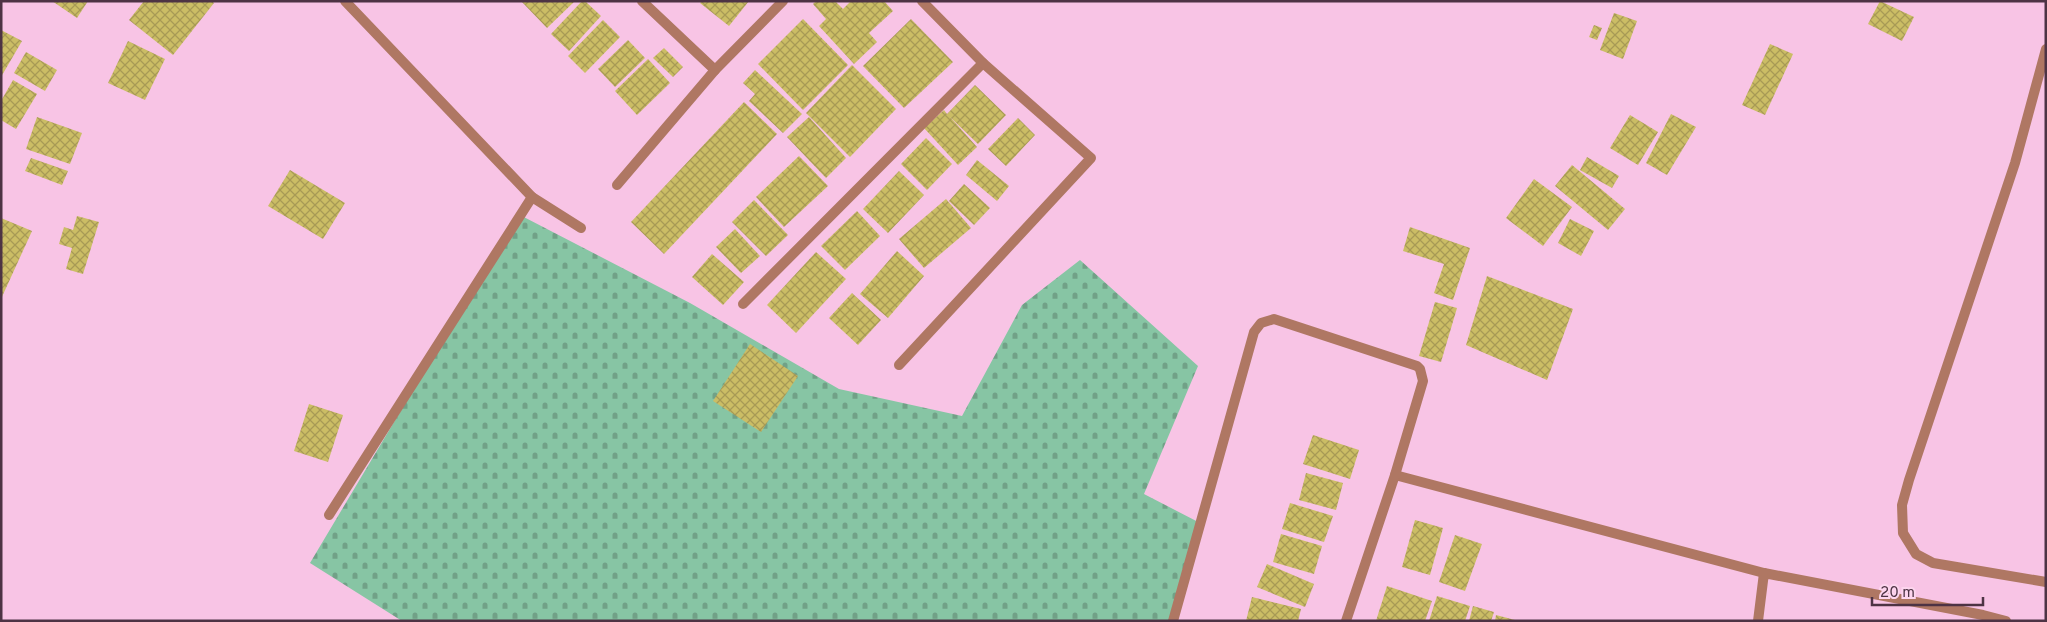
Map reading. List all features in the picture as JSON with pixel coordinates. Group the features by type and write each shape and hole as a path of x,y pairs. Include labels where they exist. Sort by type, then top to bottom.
{"street":[{"path":"345,1 532,197 581,228"},
{"path":"642,1 715,70"},
{"path":"617,185 715,70 783,1"},
{"path":"899,365 1091,158 983,63 922,1"},
{"path":"2046,48 2015,163 1902,505 1903,533 1916,554 1933,563 2046,582"},
{"path":"743,304 983,63"},
{"path":"329,515 532,197"},
{"path":"1173,621 1254,332 1261,323 1274,319 1417,366 1420,369 1423,381 1395,475 1346,621"},
{"path":"1395,475 1764,573 1983,618 2006,621"},
{"path":"1758,621 1764,573"}],"green space":[{"path":"518,214 690,303 839,389 962,416 1022,305 1080,260 1198,366 1144,494 1204,525 1175,621 402,621 310,563"}],"building":[{"path":"52,1 88,1 77,18"},
{"path":"144,1 212,1 214,3 173,55 129,20"},
{"path":"521,1 575,1 547,28"},
{"path":"582,1 585,1 601,16 569,51 551,34"},
{"path":"702,1 749,1 729,26 700,3"},
{"path":"816,1 835,1 843,9 851,1 884,1 893,11 869,33 877,42 854,64 819,26 826,19 813,4"},
{"path":"1880,1 1914,17 1902,41 1868,24"},
{"path":"1614,13 1637,21 1623,59 1600,50"},
{"path":"803,19 848,65 803,110 758,64"},
{"path":"911,19 953,62 904,108 863,66"},
{"path":"603,20 620,37 585,73 568,56"},
{"path":"1594,25 1602,28 1597,40 1589,37"},
{"path":"1,30 22,41 1,77"},
{"path":"628,40 645,58 615,87 598,69"},
{"path":"128,41 165,59 145,100 108,83"},
{"path":"1770,44 1793,54 1765,115 1742,105"},
{"path":"664,48 683,67 673,77 653,58"},
{"path":"26,52 57,70 45,91 14,73"},
{"path":"648,59 670,83 637,115 615,91"},
{"path":"852,65 896,109 850,157 806,113"},
{"path":"755,70 802,114 783,133 749,101 755,94 743,83"},
{"path":"13,80 37,94 16,129 1,120 1,101"},
{"path":"975,85 1006,115 978,144 950,117 977,147 958,165 924,128 944,110 947,114"},
{"path":"744,102 777,134 664,254 631,222"},
{"path":"1671,114 1696,127 1667,175 1646,163"},
{"path":"1630,115 1658,132 1638,165 1610,148"},
{"path":"37,117 82,133 70,164 26,149"},
{"path":"809,117 846,158 826,178 787,137"},
{"path":"1018,118 1035,135 1006,166 988,149"},
{"path":"926,138 952,164 927,190 901,164"},
{"path":"799,156 828,186 784,227 756,197"},
{"path":"1587,157 1619,176 1612,188 1580,170"},
{"path":"31,158 68,171 62,185 25,171"},
{"path":"977,160 1009,186 997,201 966,175"},
{"path":"1572,165 1625,209 1608,230 1555,186"},
{"path":"290,170 345,203 323,239 268,206"},
{"path":"899,171 924,195 888,233 863,209"},
{"path":"1534,179 1572,207 1543,246 1506,218"},
{"path":"964,184 990,208 974,225 949,201"},
{"path":"946,199 971,228 924,268 899,239"},
{"path":"754,200 788,235 766,256 732,222"},
{"path":"857,211 880,236 845,270 821,246"},
{"path":"77,216 99,222 83,274 66,269 72,248 59,244 64,227 73,230"},
{"path":"1,218 32,231 1,299"},
{"path":"1570,219 1594,231 1581,256 1558,243"},
{"path":"1410,227 1470,248 1453,300 1434,293 1444,264 1403,251"},
{"path":"735,229 760,256 741,273 716,247"},
{"path":"897,251 924,276 888,318 860,294"},
{"path":"816,252 846,279 796,333 767,305"},
{"path":"712,254 744,282 723,305 692,277"},
{"path":"1487,276 1573,309 1547,380 1466,345"},
{"path":"852,293 881,320 858,345 829,318"},
{"path":"1435,302 1457,308 1441,362 1419,356"},
{"path":"750,344 798,376 761,432 713,401"},
{"path":"309,404 343,415 328,462 294,451"},
{"path":"1313,435 1359,450 1350,479 1303,464"},
{"path":"1306,473 1343,483 1336,510 1299,500"},
{"path":"1290,503 1333,516 1324,542 1282,529"},
{"path":"1415,520 1443,528 1430,575 1402,567"},
{"path":"1281,534 1322,546 1314,574 1273,562"},
{"path":"1455,535 1482,544 1465,591 1439,582"},
{"path":"1267,564 1314,584 1305,607 1257,587"},
{"path":"1387,586 1432,601 1425,621 1376,621"},
{"path":"1437,596 1470,606 1465,621 1429,621"},
{"path":"1252,597 1301,609 1298,621 1246,621"},
{"path":"1473,606 1494,612 1491,621 1469,621"},
{"path":"1496,615 1515,620 1515,621 1495,621"}]}
